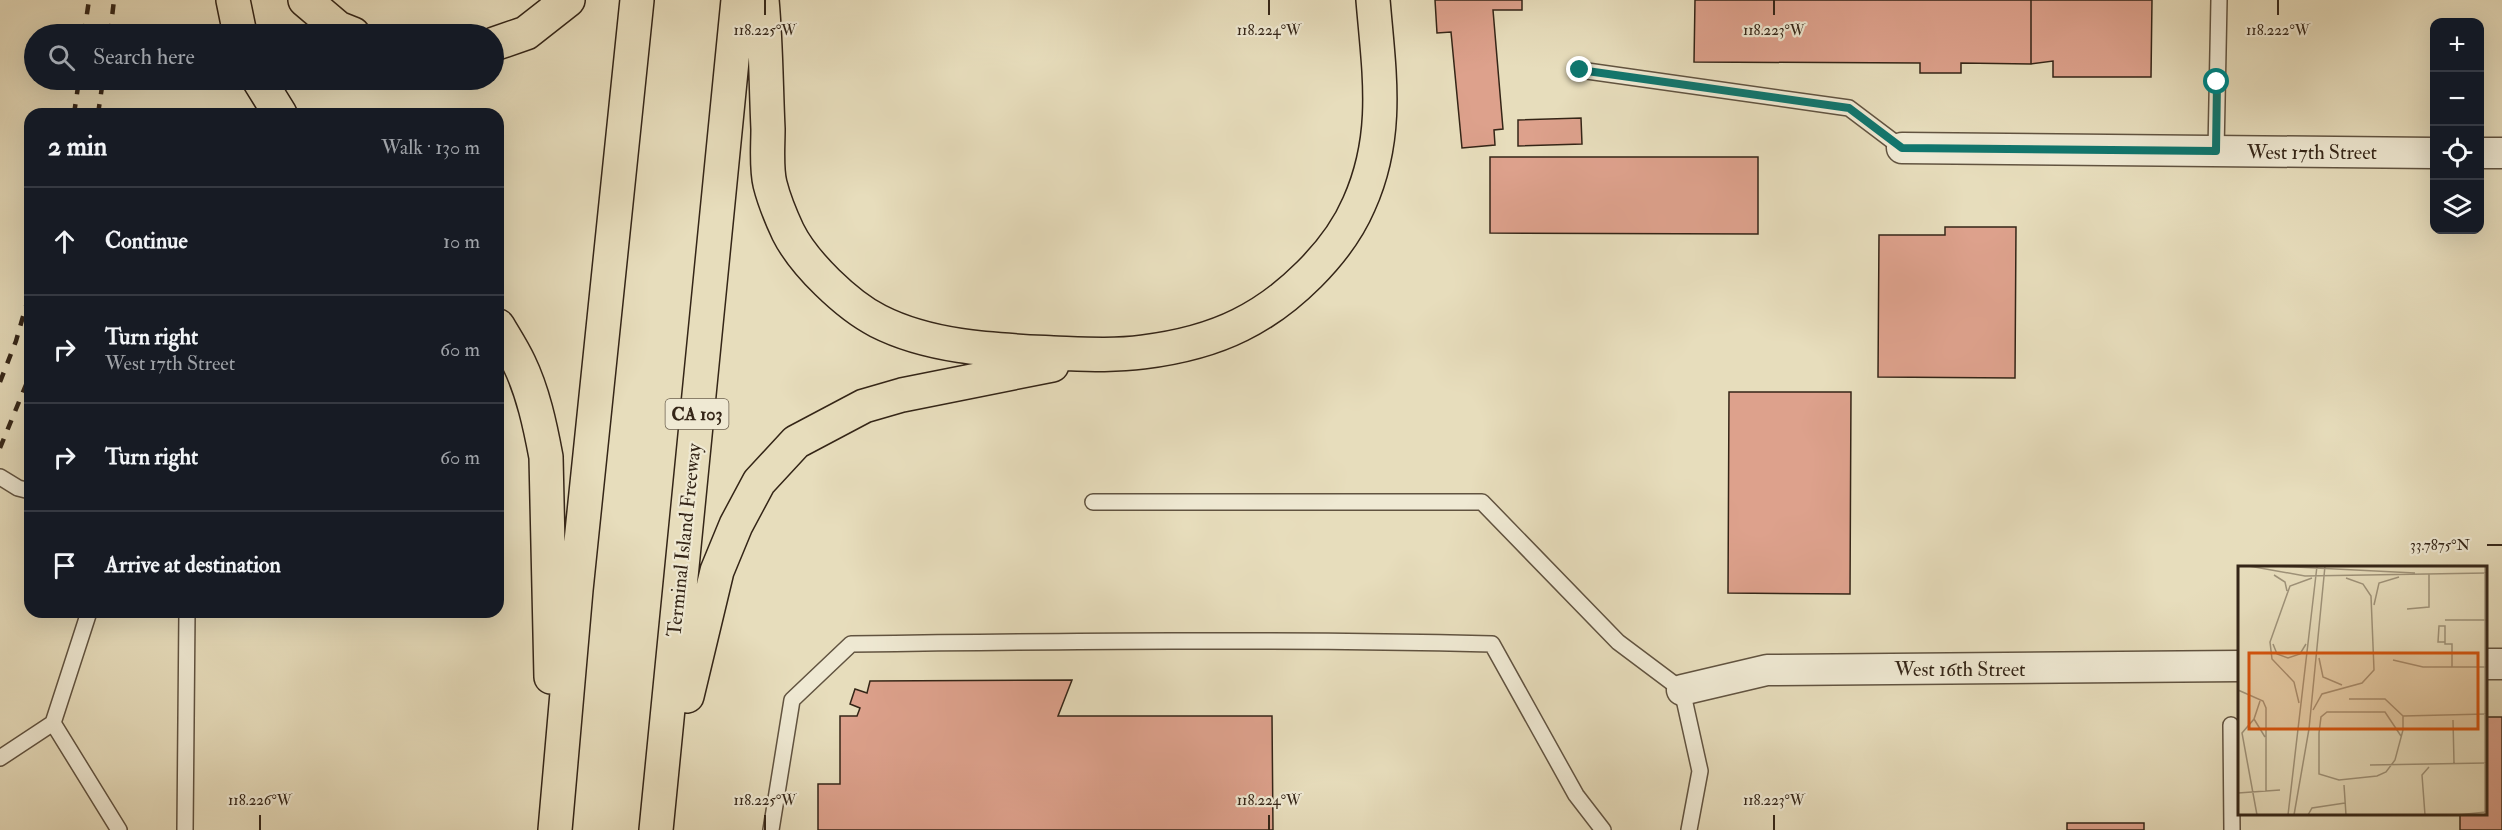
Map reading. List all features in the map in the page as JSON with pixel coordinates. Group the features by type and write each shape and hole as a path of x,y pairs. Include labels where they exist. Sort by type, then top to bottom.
{"highway":[{"path":"233,0 238,24"},
{"path":"305,0 333,24"},
{"path":"504,41 526,33 568,0"},
{"path":"555,829 576,590 637,0"},
{"name":"Terminal Island Freeway","path":"656,830 738,0"},
{"path":"762,0 770,183 789,233 842,298 879,322 927,339 993,350 1102,355 1143,352 1203,340 1238,326 1271,307 1300,285 1343,231 1358,206 1368,182 1380,128 1381,99 1373,0"},
{"path":"265,90 276,108"},
{"path":"504,337 519,363 529,389 540,424 546,457 555,829"},
{"path":"656,830 717,571 736,525 759,482 788,450 796,442 864,406 883,400 1102,355"}],"street":[{"name":"West 17th Street","path":"1902,148 2430,153"},
{"path":"2484,153 2502,153"},
{"name":"West 16th Street","path":"1682,690 1767,670 2238,666"}],"lane":[{"path":"2216,151 2219,0"},
{"path":"1580,70 1849,108 1902,148"},
{"path":"0,477 24,490"},
{"path":"1093,502 1482,502 1618,642 1682,690 1700,771 1689,830"},
{"path":"0,758 53,723 87,618"},
{"path":"185,830 187,618"},
{"path":"771,830 792,700 851,644 1350,641 1492,644 1576,795 1603,830"},
{"path":"53,723 119,830"},
{"path":"2231,725 2232,830"}],"building":[{"path":"1435,0 1522,0 1522,10 1493,10 1503,129 1494,130 1495,145 1462,148 1451,32 1437,33"},
{"path":"1695,0 2031,0 2031,64 1961,63 1961,73 1920,73 1920,63 1694,62"},
{"path":"2031,0 2152,0 2151,77 2053,77 2053,61 2031,64"},
{"path":"1581,118 1582,144 1518,146 1518,120"},
{"path":"1490,157 1758,157 1758,234 1490,233"},
{"path":"1945,227 2016,227 2015,378 1878,377 1879,235 1945,235"},
{"path":"1729,392 1851,392 1850,594 1728,593"},
{"path":"1072,680 1058,716 1272,716 1273,830 818,830 818,784 840,784 840,716 857,716 860,708 850,704 855,689 867,693 870,681"},
{"path":"2487,717 2502,717 2502,830 2460,830 2460,815 2487,815"},
{"path":"2067,823 2144,823 2144,830 2067,830"}],"railway":[{"path":"85,24 89,0"},
{"path":"111,24 114,0"},
{"path":"75,108 78,90"},
{"path":"99,108 102,90"},
{"path":"0,382 24,313"},
{"path":"0,448 24,390"}],"route":[{"path":"1580,70 1849,108 1902,148 2216,151 2217,82"}]}
